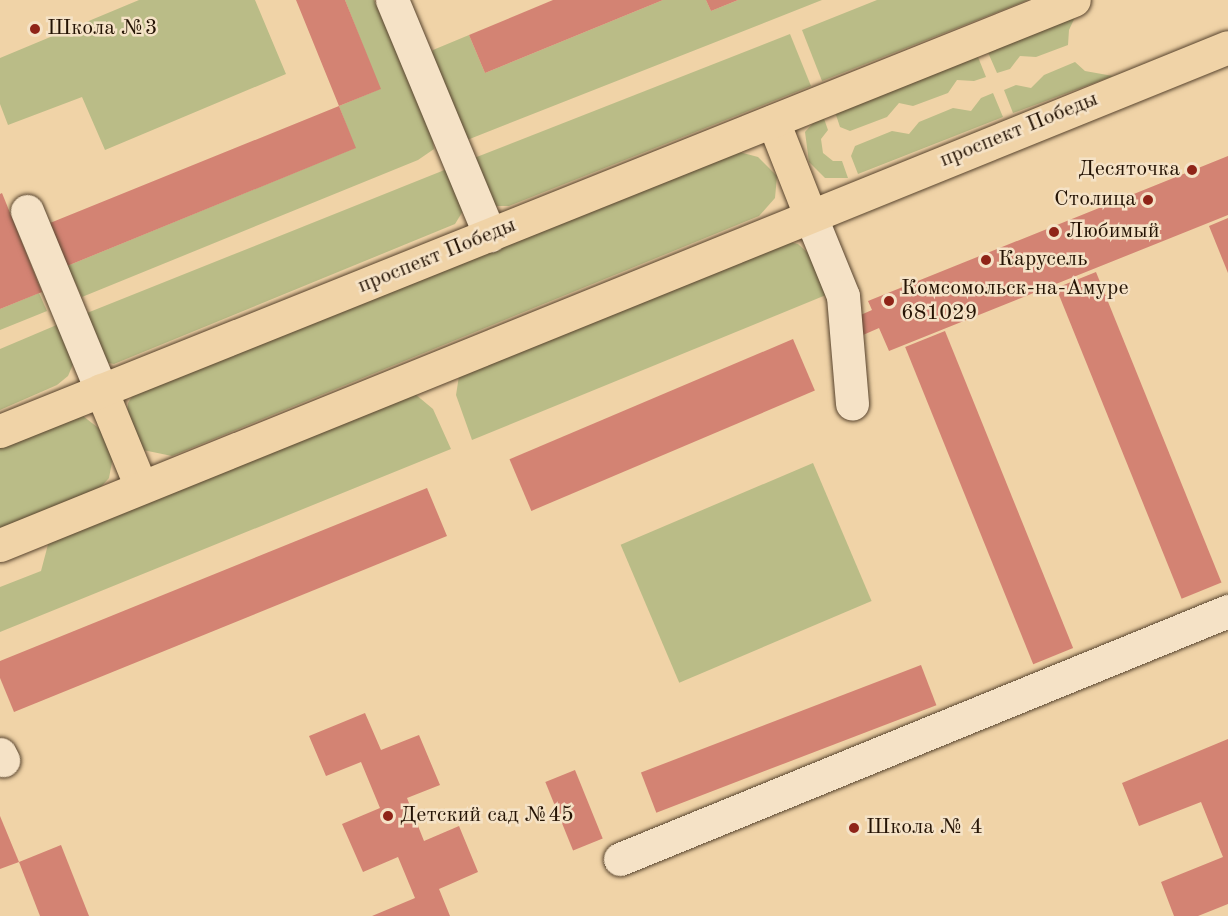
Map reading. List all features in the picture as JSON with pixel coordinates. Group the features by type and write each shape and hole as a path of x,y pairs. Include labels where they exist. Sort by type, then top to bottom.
{"main road":[{"name":"проспект Победы","path":"0,431 1070,1"},
{"name":"проспект Победы","path":"0,545 1228,47"},
{"path":"773,121 810,215"},
{"path":"101,390 141,487"}],"lane":[{"path":"392,0 490,235"},
{"path":"27,211 101,390"},
{"path":"810,215 843,296 852,404"},
{"path":"620,860 1228,611"}],"green space":[{"path":"139,0 255,0 286,74 105,150 82,97 8,125 0,104 0,58"},
{"path":"345,0 374,0 432,135 434,149 418,160 82,297 67,266 355,148 339,106 380,89"},
{"path":"663,0 706,0 711,11 738,0 822,0 462,142 429,60 433,50 469,35 485,73"},
{"path":"877,0 1028,0 822,81 802,30"},
{"path":"1076,15 1069,30 1068,45 1036,57 1020,56 1010,69 997,73 986,48"},
{"path":"790,34 811,86 509,206 493,206 469,160"},
{"path":"976,52 986,77 974,81 957,80 948,93 913,106 899,103 887,117 850,131 840,127 834,109"},
{"path":"1075,62 1085,71 1113,76 1013,113 1004,90 1016,85 1031,88 1044,75"},
{"path":"993,93 1003,117 858,174 851,156 855,146 892,131 909,134 919,122 953,108 971,111 981,98"},
{"path":"822,113 828,130 821,139 823,153 833,161 842,161 848,178 825,178 809,162 805,132"},
{"path":"728,149 758,157 777,176 775,198 759,216 172,456 143,450 127,417 128,403 136,390"},
{"path":"447,169 463,211 455,224 114,364 103,362 82,315"},
{"path":"786,241 798,244 808,253 826,295 472,440 456,395 459,376"},
{"path":"39,293 47,311 0,330 0,309"},
{"path":"59,324 74,362 68,376 57,385 0,410 0,349"},
{"path":"415,394 433,409 451,449 0,632 0,587 41,571 50,537"},
{"path":"70,415 83,416 101,430 113,457 109,478 100,488 0,529 0,444"},
{"path":"813,463 872,601 679,683 621,545"}],"building":[{"path":"296,0 345,0 381,89 339,106"},
{"path":"553,0 663,0 485,73 469,35"},
{"path":"706,0 738,0 711,11"},
{"path":"339,106 356,148 67,266 50,223"},
{"path":"1228,156 1228,215 889,351 879,328 863,335 856,317 872,310 868,301"},
{"path":"2,193 42,292 0,309 0,194"},
{"path":"1228,218 1228,273 1209,226"},
{"path":"1096,272 1221,583 1182,599 1056,288"},
{"path":"945,331 1073,648 1033,664 905,347"},
{"path":"793,339 815,391 531,511 509,459"},
{"path":"427,488 447,536 14,712 0,678 0,661"},
{"path":"921,665 936,705 656,813 641,773"},
{"name":"Детский сад №45","path":"365,713 381,750 419,735 440,785 407,798 424,841 459,826 478,872 439,889 450,916 372,916 415,898 398,857 363,872 342,824 380,808 361,762 326,776 309,736"},
{"path":"1228,739 1228,904 1198,916 1174,916 1161,882 1223,857 1201,802 1139,826 1122,783"},
{"path":"575,770 603,839 573,851 545,782"},
{"path":"0,816 19,862 0,869"},
{"path":"61,845 89,916 40,916 19,862"}],"place":[{"name":"Школа №3","path":"35,29"},
{"name":"Десяточка","path":"1192,170"},
{"name":"Столица","path":"1148,200"},
{"name":"Любимый","path":"1054,232"},
{"name":"Карусель","path":"986,260"},
{"name":"Комсомольск-на-Амуре 681029","path":"889,301"},
{"name":"Детский сад №45","path":"388,816"},
{"name":"Школа № 4","path":"854,828"}]}
